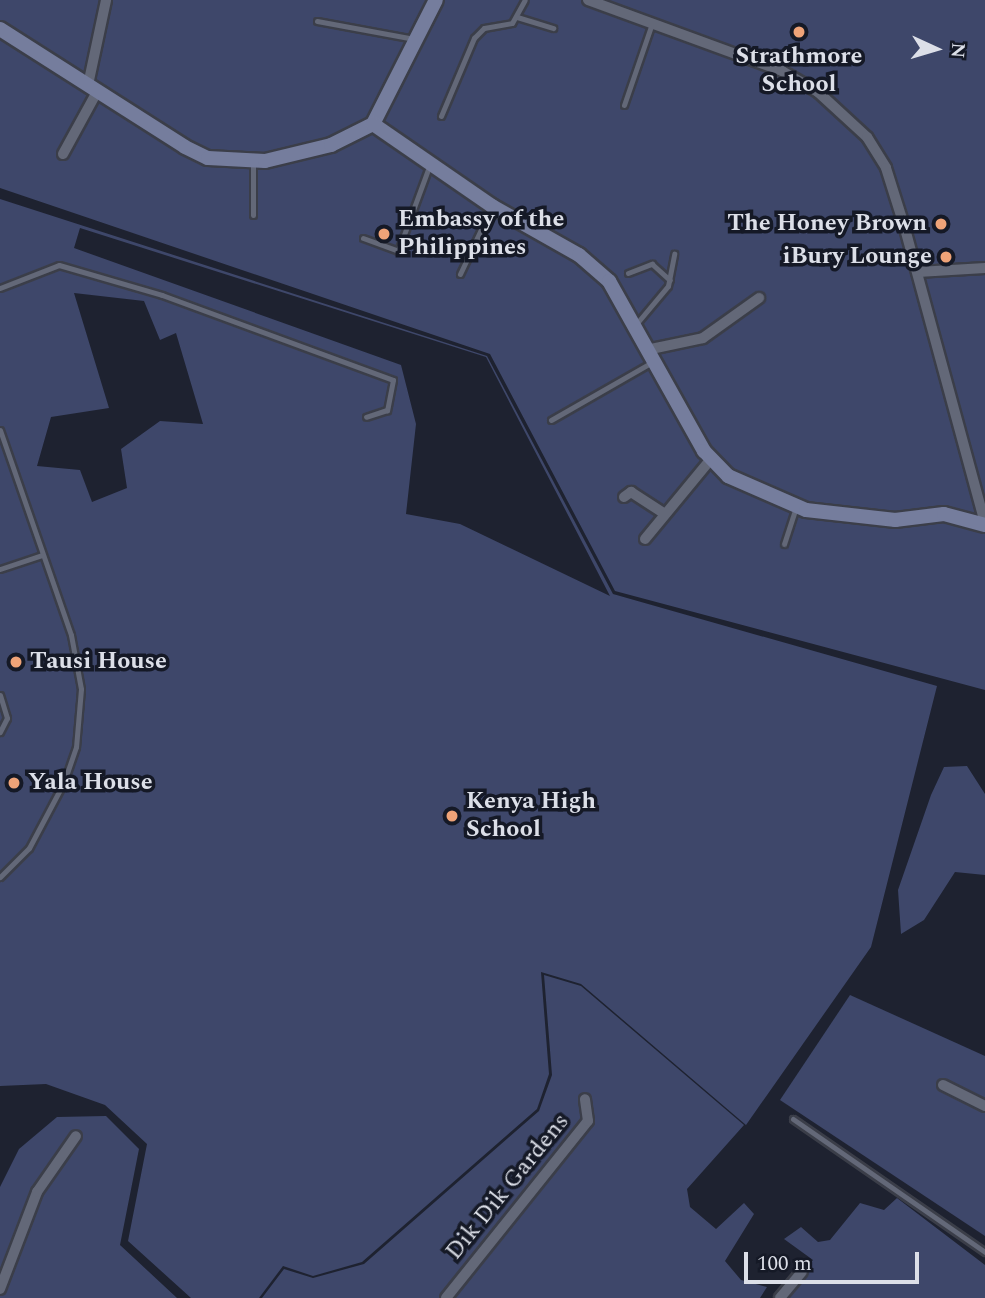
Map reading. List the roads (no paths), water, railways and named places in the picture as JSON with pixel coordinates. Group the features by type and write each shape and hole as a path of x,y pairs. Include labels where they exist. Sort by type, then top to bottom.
{"street":[{"path":"63,154 92,88 106,0"},
{"path":"0,29 185,147 208,158 253,162 331,145 373,124 421,40 436,0"},
{"path":"373,124 492,206 593,266 637,323 711,460 728,475 796,506 895,520 944,514 985,525 918,272 886,168 844,113 782,71 653,20 588,0"},
{"path":"918,272 985,268"},
{"path":"654,354 704,338 759,298"},
{"path":"645,539 711,460"},
{"path":"624,497 631,492 665,514"},
{"path":"943,1085 985,1106"},
{"name":"Dik Dik Gardens","path":"446,1298 588,1121 585,1098"},
{"path":"0,1289 37,1192 76,1136"},
{"path":"780,1298 802,1272"}],"lane":[{"path":"517,17 525,0"},
{"path":"441,116 474,38 484,28 517,17 553,28"},
{"path":"624,105 653,20"},
{"path":"317,21 421,40"},
{"path":"253,162 253,215"},
{"path":"363,238 398,251 430,164"},
{"path":"460,274 492,206"},
{"path":"637,323 670,280 674,254"},
{"path":"628,274 652,264 670,280"},
{"path":"0,288 59,265 162,295 393,380 387,410 366,417"},
{"path":"551,420 654,354"},
{"path":"0,430 78,661 80,717 51,812 0,877"},
{"path":"784,544 796,506"},
{"path":"0,569 42,555"},
{"path":"0,695 7,718 0,732"},
{"path":"793,1119 985,1252"}],"place":[{"name":"Strathmore School","path":"799,32"},
{"name":"The Honey Brown","path":"941,224"},
{"name":"Embassy of the Philippines","path":"384,234"},
{"name":"iBury Lounge","path":"946,257"},
{"name":"Tausi House","path":"16,662"},
{"name":"Yala House","path":"14,783"},
{"name":"Kenya High School","path":"452,816"}]}
